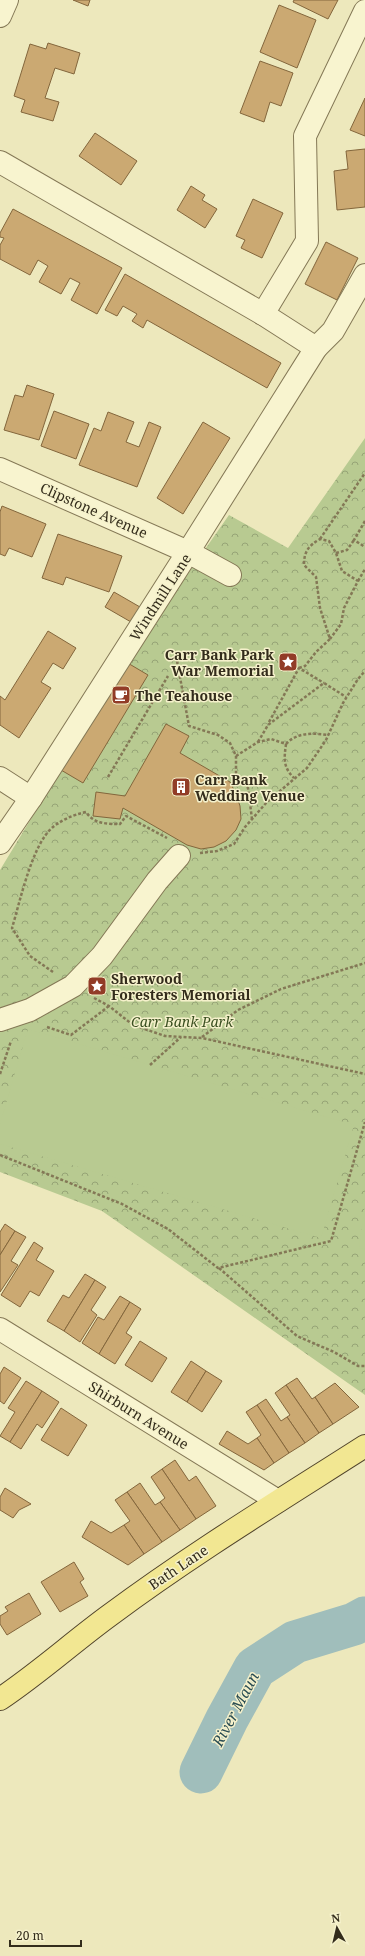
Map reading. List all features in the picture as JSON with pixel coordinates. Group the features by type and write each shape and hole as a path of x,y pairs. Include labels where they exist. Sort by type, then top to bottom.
{"main road":[{"name":"Bath Lane","path":"0,1699 27,1681 110,1615 186,1561 365,1446"}],"street":[{"path":"0,16 7,0"},
{"path":"263,314 307,241 305,136 365,11"},
{"path":"0,162 263,314 316,348"},
{"name":"Windmill Lane","path":"0,843 31,798 316,348 333,331 365,275"},
{"name":"Clipstone Avenue","path":"0,469 188,552 230,575"},
{"path":"0,778 31,798"},
{"path":"7,1027 30,1010 73,986 102,956 157,881 182,852"},
{"name":"Shirburn Avenue","path":"0,1329 278,1501"}],"path":[{"path":"330,639 320,608 316,578 304,565 304,554 311,544 320,539 365,473"},
{"path":"336,553 347,550 365,521"},
{"path":"320,539 329,541 336,553 342,571 358,581"},
{"path":"354,540 365,547"},
{"path":"258,742 299,668 305,666 316,652 330,639 341,624 344,608 365,569"},
{"path":"177,661 189,726 218,735 230,744 236,756 236,773 248,788 252,819"},
{"path":"299,668 346,697"},
{"path":"73,986 30,956 12,928 28,873 39,847 52,828 71,815 86,812 90,818 108,824 120,824 126,816 182,852 200,853 217,851 234,844 252,819 267,802 307,768 328,735 346,697 358,678 365,671"},
{"path":"108,777 168,676"},
{"path":"268,725 324,683"},
{"path":"294,778 287,771 284,760 286,744 291,738 300,735 328,735"},
{"path":"236,756 258,742 271,739 286,744"},
{"path":"202,1038 238,1010 281,989 365,963"},
{"path":"45,1026 71,1035 109,1006 133,1025 165,1036 202,1038 365,1074"},
{"path":"0,1074 7,1027"},
{"path":"150,1065 182,1036"},
{"path":"218,1268 331,1241 365,1122"},
{"path":"0,1155 122,1204 168,1229 218,1268 297,1336 334,1352 358,1366 365,1366"}],"green space":[{"name":"Carr Bank Park","path":"365,438 365,1395 102,1211 0,1172 0,870 126,662 229,515 288,548"},
{"path":"28,1029 354,1125 321,1238 0,1144 0,1124"},
{"path":"365,1204 365,1249 359,1248"}],"building":[{"path":"73,0 90,0 88,6"},
{"path":"294,0 338,0 328,19 293,2"},
{"path":"279,5 316,20 297,68 260,52"},
{"path":"48,43 80,53 74,74 55,68 45,98 59,102 53,121 21,112 25,100 14,96 30,44 46,49"},
{"path":"260,61 293,73 281,106 270,102 264,122 240,113"},
{"path":"365,98 365,136 350,130"},
{"path":"95,133 137,161 121,185 79,156"},
{"path":"365,149 365,207 337,210 334,171 348,169 346,151"},
{"path":"191,186 205,195 202,200 217,209 205,228 177,210"},
{"path":"253,199 283,213 262,258 241,248 245,240 236,236"},
{"path":"13,209 122,268 97,314 71,300 80,283 70,278 61,294 39,282 48,266 38,260 30,275 0,259 0,245 4,238 0,237 0,233"},
{"path":"326,242 358,258 337,300 305,284"},
{"path":"125,274 281,363 267,388 147,320 143,328 132,321 137,314 123,306 117,316 105,310"},
{"path":"27,385 54,394 39,440 4,430 15,395 23,397"},
{"path":"54,411 89,424 76,459 41,446"},
{"path":"108,412 134,422 126,442 139,447 149,422 161,427 137,487 79,465 94,428 101,431"},
{"path":"203,422 230,438 183,514 157,498"},
{"path":"2,506 46,524 32,557 9,548 5,556 0,554 0,512"},
{"path":"58,534 122,556 109,592 66,577 63,585 42,578"},
{"path":"114,592 140,607 131,622 105,607"},
{"path":"48,631 76,648 63,669 53,663 41,682 51,688 19,738 0,725 0,696 5,700"},
{"path":"126,662 148,675 83,783 61,770"},
{"name":"Carr Bank Wedding Venue","path":"166,724 189,736 180,753 230,782 236,794 240,806 241,819 236,830 226,841 214,847 201,849 187,845 123,808 120,819 93,816 96,792 125,796"},
{"path":"5,1224 15,1231 0,1255 0,1232"},
{"path":"15,1231 26,1237 11,1261 18,1265 0,1292 0,1255"},
{"path":"34,1242 43,1248 36,1260 54,1271 39,1296 30,1291 20,1307 1,1295"},
{"path":"85,1274 95,1280 64,1331 47,1321 63,1295 69,1298"},
{"path":"95,1280 106,1287 91,1310 97,1315 80,1342 64,1331"},
{"path":"120,1296 130,1302 99,1354 82,1343 98,1317 104,1320"},
{"path":"130,1302 141,1309 126,1333 132,1337 115,1364 99,1354"},
{"path":"140,1341 167,1358 152,1382 125,1365"},
{"path":"191,1361 206,1371 187,1402 171,1392"},
{"path":"4,1367 21,1378 4,1404 0,1401 0,1374"},
{"path":"206,1371 222,1381 202,1412 187,1402"},
{"path":"297,1378 312,1399 315,1397 333,1424 319,1433 286,1385"},
{"path":"26,1381 42,1391 10,1442 0,1436 15,1412 8,1408"},
{"path":"335,1383 359,1407 333,1424 315,1397"},
{"path":"286,1385 319,1433 305,1443 287,1417 290,1415 275,1393"},
{"path":"42,1391 59,1402 42,1428 37,1424 21,1449 10,1442"},
{"path":"266,1399 281,1421 287,1417 305,1443 289,1453 257,1405"},
{"path":"257,1405 289,1453 274,1463 257,1438 261,1435 246,1412"},
{"path":"61,1408 87,1425 68,1456 41,1440"},
{"path":"227,1431 248,1444 257,1438 274,1463 264,1470 219,1444"},
{"path":"175,1460 189,1481 196,1476 216,1506 196,1519 162,1469"},
{"path":"162,1469 196,1519 180,1530 160,1502 165,1498 151,1477"},
{"path":"140,1483 155,1505 160,1502 180,1530 162,1542 127,1492"},
{"path":"5,1488 31,1504 19,1510 13,1518 0,1510 0,1497"},
{"path":"127,1492 162,1542 144,1554 124,1525 130,1521 115,1500"},
{"path":"91,1521 111,1533 124,1525 144,1554 128,1565 82,1537"},
{"path":"74,1562 84,1579 80,1582 88,1596 60,1612 41,1582"},
{"path":"29,1593 41,1614 7,1635 0,1624 0,1616 8,1611 5,1607"}],"waterway":[{"name":"River Maun","path":"201,1772 227,1719 255,1668 295,1642 354,1624 365,1618"}],"place":[{"name":"Carr Bank Park War Memorial","path":"288,662"},
{"name":"The Teahouse","path":"121,695"},
{"name":"Carr Bank Wedding Venue","path":"181,787"},
{"name":"Sherwood Foresters Memorial","path":"97,986"}]}
